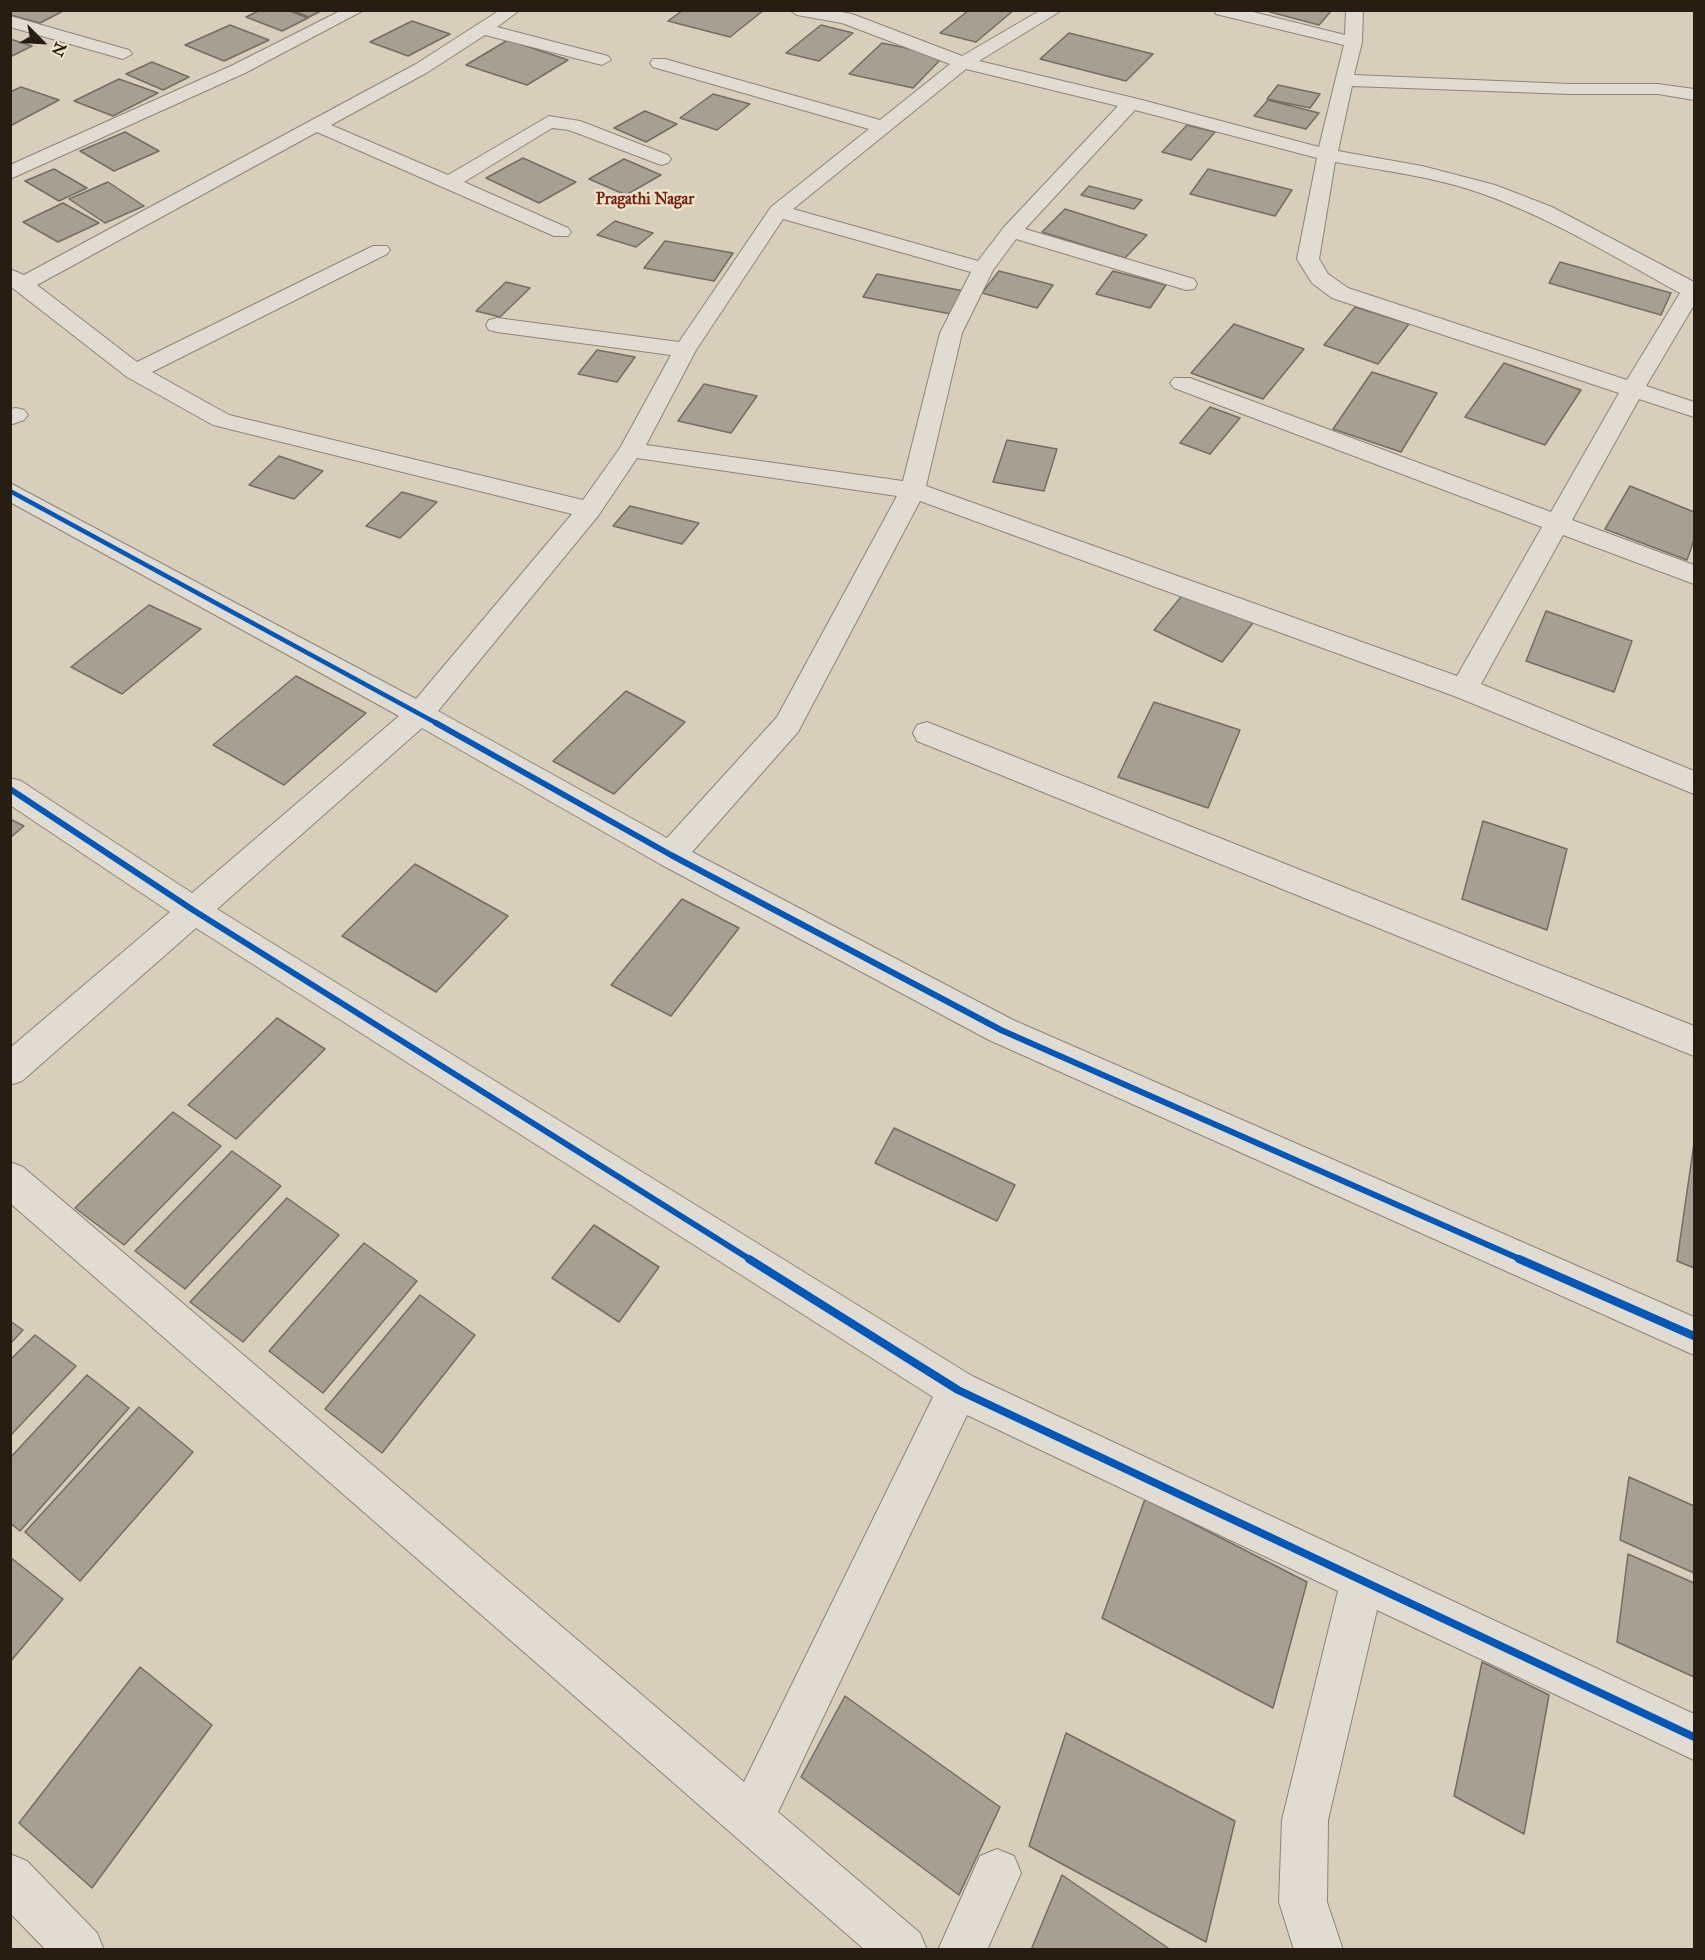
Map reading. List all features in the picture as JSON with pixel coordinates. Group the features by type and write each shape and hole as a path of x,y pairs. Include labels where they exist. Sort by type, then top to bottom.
{"street":[{"path":"10,173 239,69 356,10"},
{"path":"512,10 422,68 17,279 135,372 221,420 589,510"},
{"path":"797,10 851,14 963,63 1131,103 1328,155 1422,172 1488,189 1545,211 1693,289 1633,389 1464,689"},
{"path":"10,1070 420,714 589,510 632,450 685,350 778,211 880,126 963,63 1054,10"},
{"path":"1222,10 1353,42"},
{"path":"1355,10 1353,42 1308,259 1320,278 1340,293 1695,410"},
{"path":"10,21 123,54"},
{"path":"483,29 602,60"},
{"path":"659,63 880,126"},
{"path":"1344,80 1559,89 1658,90 1695,94"},
{"path":"671,855 788,724 913,490 951,333 983,270 1011,231 1131,103"},
{"path":"449,183 549,122 573,126 661,159"},
{"path":"316,125 561,232"},
{"path":"778,211 983,270"},
{"path":"1011,231 1186,284"},
{"path":"135,372 380,250"},
{"path":"497,325 685,350"},
{"path":"1182,383 1695,574"},
{"path":"632,450 913,490 1464,689 1695,783"},
{"path":"10,491 420,714 671,855 1001,1030 1695,1336"},
{"path":"927,733 1695,1041"},
{"path":"10,789 193,910 958,1390 1695,1737"},
{"path":"10,1179 903,1950"},
{"path":"750,1820 958,1390"},
{"path":"1319,1950 1303,1902 1305,1820 1362,1580"},
{"path":"962,1950 997,1874"},
{"path":"10,1878 80,1950"}],"building":[{"path":"11,10 65,10 40,23 10,15"},
{"path":"260,10 287,10 308,18 282,31 246,17"},
{"path":"291,10 323,10 309,17"},
{"path":"683,10 764,10 730,37 668,21"},
{"path":"969,10 1014,10 976,42 940,33"},
{"path":"1272,10 1332,10 1319,25 1270,12"},
{"path":"412,21 450,34 408,56 370,42"},
{"path":"230,25 269,40 224,61 185,45"},
{"path":"821,25 853,33 819,61 786,53"},
{"path":"1069,33 1153,54 1126,81 1040,59"},
{"path":"10,39 32,46 10,57"},
{"path":"508,40 568,60 527,85 466,65"},
{"path":"882,43 944,56 913,88 849,74"},
{"path":"152,62 189,77 163,90 126,74"},
{"path":"119,79 158,93 113,116 74,101"},
{"path":"1278,85 1320,94 1310,108 1267,99"},
{"path":"21,87 59,100 10,126 10,92"},
{"path":"713,94 750,104 717,130 680,118"},
{"path":"1268,100 1319,113 1306,129 1254,116"},
{"path":"645,111 677,124 646,142 614,128"},
{"path":"1187,125 1215,132 1191,160 1162,152"},
{"path":"125,132 159,151 114,171 80,151"},
{"path":"523,158 576,182 539,203 486,178"},
{"path":"624,159 661,175 626,195 589,179"},
{"path":"54,169 87,188 59,201 25,181"},
{"path":"1208,169 1292,190 1275,216 1190,194"},
{"path":"108,182 144,206 105,223 69,199"},
{"path":"1089,186 1142,200 1134,209 1081,195"},
{"path":"63,203 99,223 58,242 23,222"},
{"path":"1065,209 1147,235 1125,258 1042,232"},
{"path":"615,221 653,233 636,247 597,235"},
{"path":"665,241 733,253 714,281 644,268"},
{"path":"1560,262 1671,293 1661,315 1549,283"},
{"path":"999,271 1053,285 1037,308 982,293"},
{"path":"1113,271 1166,285 1150,308 1096,294"},
{"path":"877,274 969,292 956,315 863,297"},
{"path":"506,282 530,288 500,317 476,311"},
{"path":"1355,307 1409,324 1378,364 1324,345"},
{"path":"1234,324 1304,349 1263,399 1191,373"},
{"path":"597,350 635,357 617,382 578,374"},
{"path":"1504,363 1581,390 1545,445 1465,417"},
{"path":"1372,372 1437,393 1401,452 1333,429"},
{"path":"704,384 757,396 731,433 678,421"},
{"path":"1210,407 1240,418 1210,454 1180,443"},
{"path":"1007,440 1057,449 1044,491 993,482"},
{"path":"279,456 323,471 294,499 249,485"},
{"path":"1630,486 1694,512 1694,540 1687,560 1605,529"},
{"path":"402,492 437,502 400,538 366,526"},
{"path":"630,506 699,523 682,544 613,526"},
{"path":"1185,592 1253,623 1222,662 1154,630"},
{"path":"149,605 201,629 122,694 71,667"},
{"path":"1546,611 1632,641 1614,692 1526,661"},
{"path":"296,676 366,713 284,785 213,745"},
{"path":"626,691 685,722 614,794 553,761"},
{"path":"1154,702 1240,730 1208,808 1118,777"},
{"path":"10,819 24,826 10,838"},
{"path":"1483,821 1567,849 1547,930 1462,899"},
{"path":"415,864 508,916 436,992 342,936"},
{"path":"682,899 739,928 671,1016 611,985"},
{"path":"277,1018 325,1049 236,1139 188,1105"},
{"path":"173,1112 221,1146 124,1245 75,1208"},
{"path":"894,1128 1015,1185 997,1221 875,1163"},
{"path":"1694,1143 1694,1268 1677,1261"},
{"path":"232,1151 281,1186 185,1289 135,1251"},
{"path":"287,1198 339,1235 243,1342 190,1302"},
{"path":"594,1225 659,1267 619,1322 552,1278"},
{"path":"364,1243 417,1281 323,1393 269,1351"},
{"path":"420,1295 475,1335 382,1453 325,1409"},
{"path":"10,1321 23,1330 10,1344"},
{"path":"35,1335 76,1366 10,1436 10,1360"},
{"path":"87,1375 129,1408 20,1531 10,1523 10,1458"},
{"path":"139,1407 193,1452 80,1581 25,1532"},
{"path":"1629,1477 1694,1506 1694,1573 1620,1540"},
{"path":"1145,1499 1307,1582 1273,1708 1102,1618"},
{"path":"1628,1554 1694,1583 1694,1677 1617,1642"},
{"path":"10,1557 63,1599 10,1662"},
{"path":"1482,1662 1549,1695 1524,1834 1454,1796"},
{"path":"140,1667 212,1725 92,1888 19,1823"},
{"path":"845,1696 1000,1807 959,1895 801,1777"},
{"path":"1066,1733 1235,1821 1206,1942 1029,1846"},
{"path":"1062,1875 1171,1950 1031,1950"}],"cycle path":[{"path":"10,491 420,714 671,855 1001,1030 1694,1336"},
{"path":"10,789 193,910 958,1390 1694,1737"}],"district":[{"name":"Pragathi Nagar","path":"645,200"}]}
